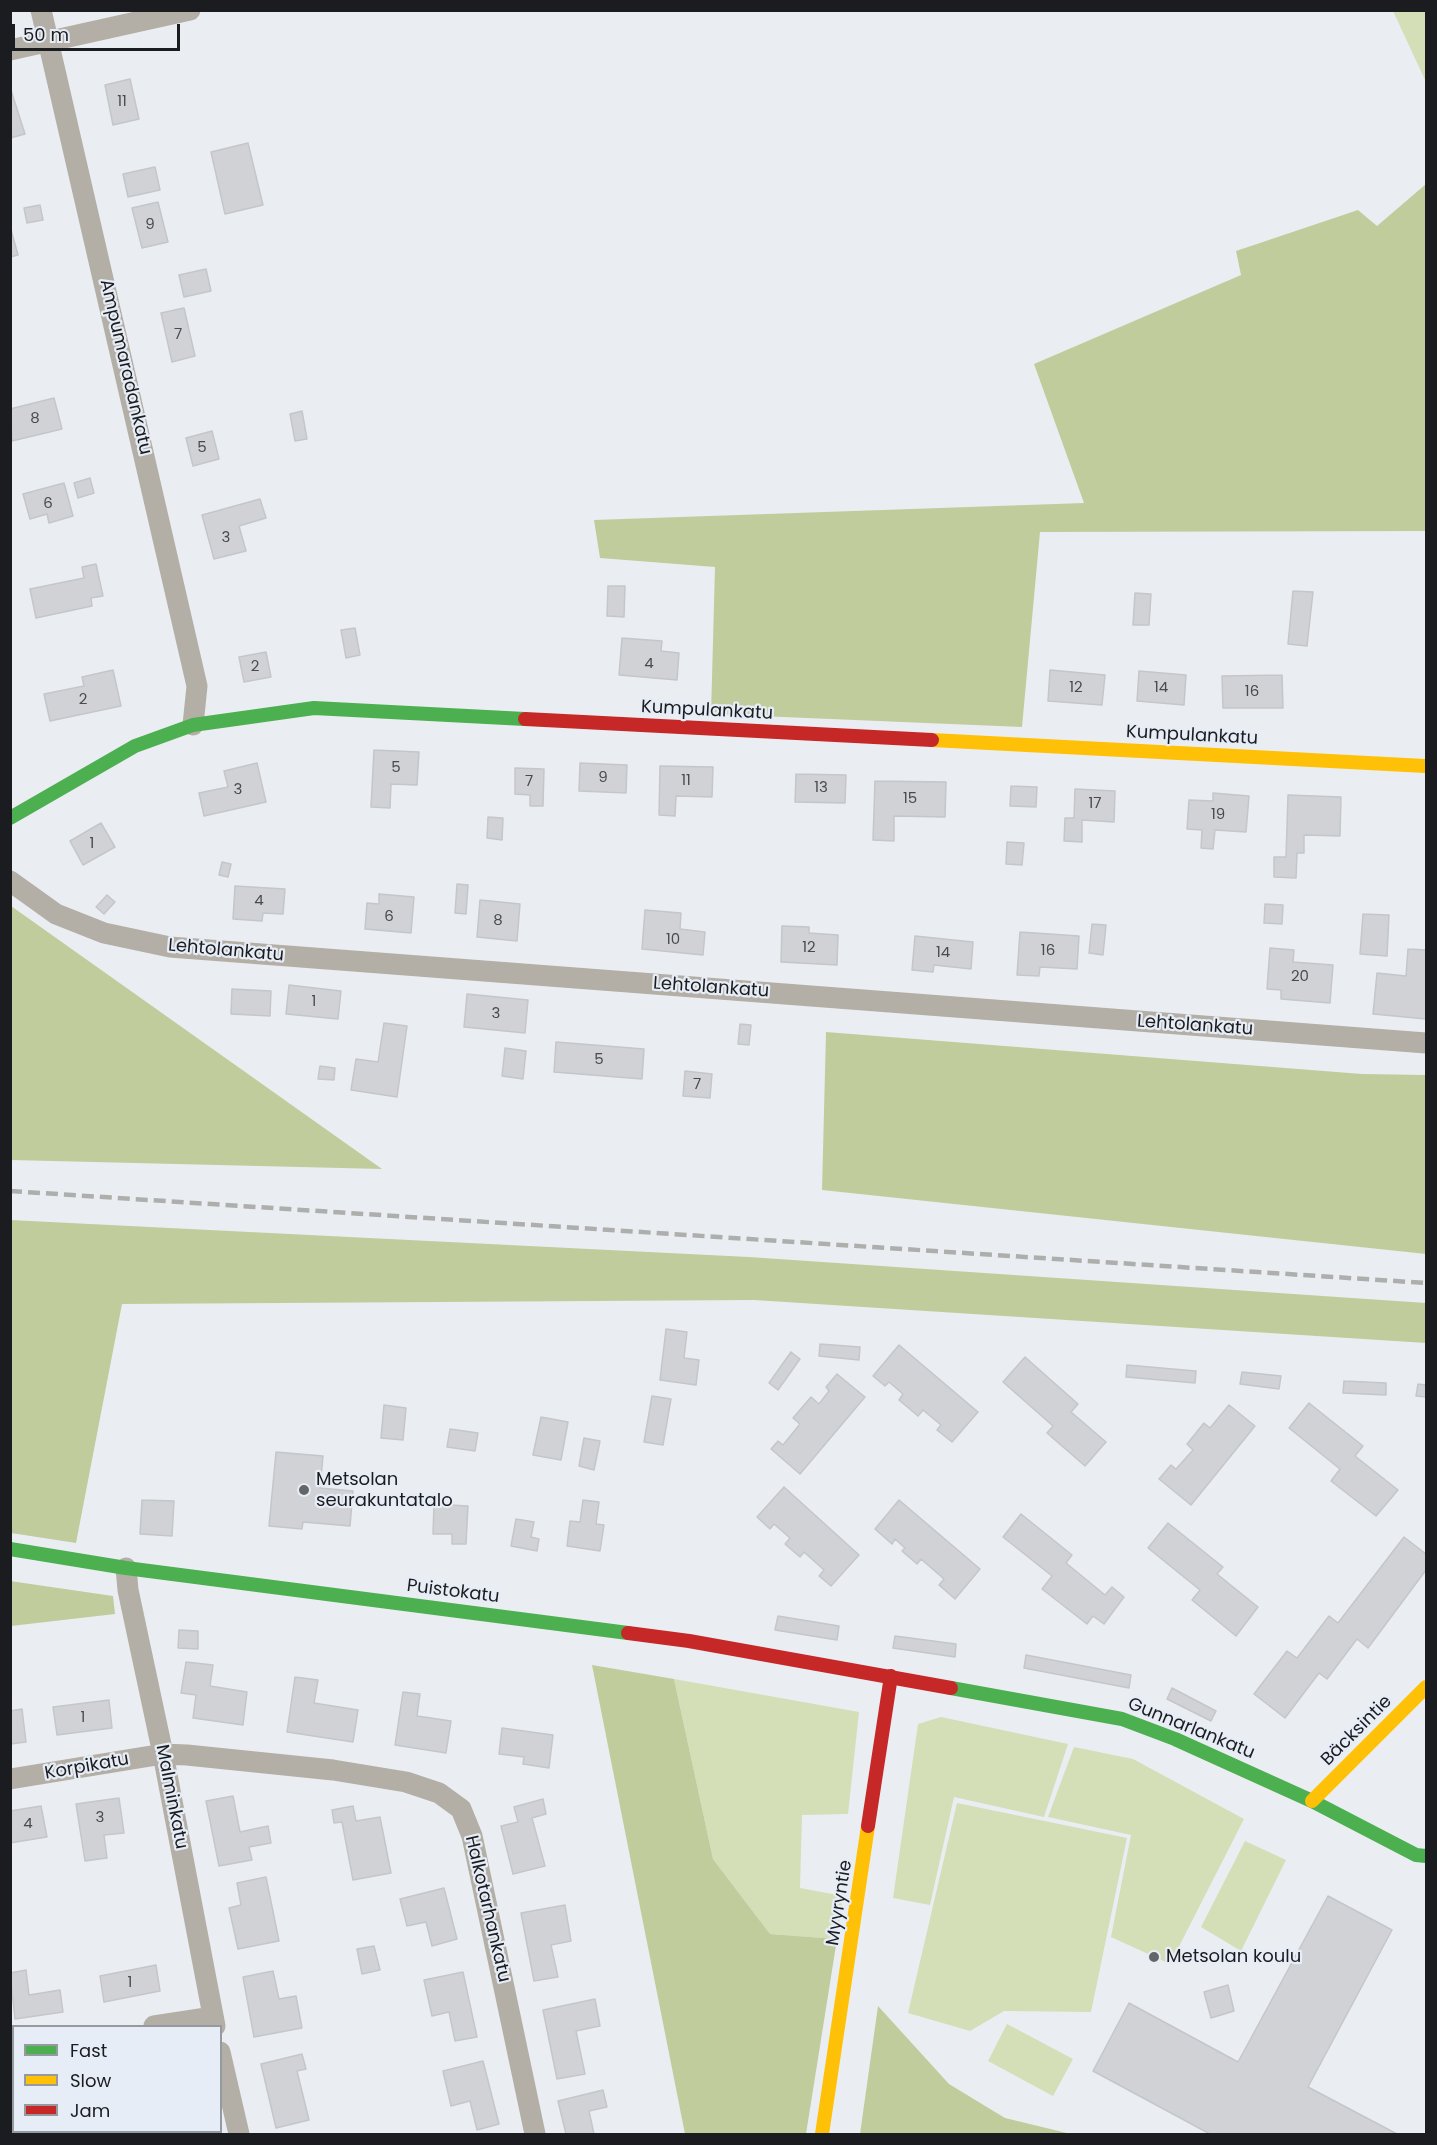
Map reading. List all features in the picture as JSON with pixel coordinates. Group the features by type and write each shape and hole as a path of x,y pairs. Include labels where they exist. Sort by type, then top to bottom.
{"street":[{"name":"Ampumaradankatu","path":"41,10 197,686 193,725"},
{"path":"10,50 190,10"},
{"name":"Kumpulankatu","path":"10,818 60,787 135,746 193,725 314,708 1425,766"},
{"name":"Lehtolankatu","path":"10,881 56,914 104,933 170,947 1426,1043"},
{"name":"Puistokatu","path":"10,1549 126,1568 689,1641 891,1676"},
{"name":"Malminkatu","path":"126,1568 128,1590 163,1754 214,2022"},
{"name":"Gunnarlankatu","path":"891,1676 1122,1719 1175,1739 1312,1801 1416,1855 1426,1856"},
{"name":"Myyryntie","path":"822,2134 891,1676"},
{"name":"Bäcksintie","path":"1312,1801 1426,1687"},
{"name":"Korpikatu","path":"10,1779 163,1754"},
{"name":"Halkotarhankatu","path":"163,1754 333,1770 406,1782 439,1793 461,1809 472,1836 536,2134"},
{"path":"169,2025 214,2022"},
{"path":"222,2061 239,2134"}],"green space":[{"path":"1393,11 1426,11 1426,82"},
{"path":"1426,184 1426,531 1040,532 1022,727 711,714 715,567 600,558 594,520 1084,503 1034,364 1241,275 1236,251 1358,210 1377,226"},
{"path":"11,906 382,1169 11,1160"},
{"path":"826,1032 1362,1074 1426,1075 1426,1254 822,1190"},
{"path":"10,1220 749,1257 1426,1303 1426,1343 754,1300 122,1304 76,1543 11,1533"},
{"path":"10,1581 113,1596 115,1614 11,1626"},
{"path":"592,1665 674,1679 713,1859 770,1934 837,1939 806,2134 685,2134"},
{"path":"674,1679 859,1712 848,1814 802,1815 800,1888 843,1896 837,1939 770,1934 713,1859"},
{"path":"941,1717 1068,1744 1044,1817 954,1797 930,1905 893,1898 918,1724"},
{"path":"1074,1747 1133,1759 1244,1819 1170,1964 1111,1937 1131,1835 1048,1817"},
{"path":"957,1803 1127,1838 1091,2012 1004,2011 970,2031 908,2013"},
{"path":"1245,1841 1286,1860 1241,1951 1201,1927"},
{"path":"878,2006 949,2084 1005,2118 1071,2134 860,2134"},
{"path":"1007,2024 1073,2059 1053,2096 988,2061"}],"building":[{"path":"130,79 139,119 113,125 105,85"},
{"path":"10,87 25,134 10,138"},
{"path":"248,143 263,205 225,214 211,152"},
{"path":"155,167 160,190 128,197 123,174"},
{"path":"158,202 168,242 142,248 132,208"},
{"path":"40,205 43,220 27,223 24,208"},
{"path":"10,226 18,255 10,257"},
{"path":"206,269 211,291 184,297 179,275"},
{"path":"184,308 195,356 172,362 161,313"},
{"path":"54,398 62,429 12,441 10,409"},
{"path":"302,411 307,439 295,441 290,414"},
{"path":"212,431 219,459 193,466 186,438"},
{"path":"90,478 94,493 78,498 74,483"},
{"path":"64,483 73,516 49,523 47,514 30,519 23,494"},
{"path":"260,499 266,518 239,526 246,551 214,559 202,515"},
{"path":"96,564 103,596 91,598 92,606 36,618 30,589 84,578 82,567"},
{"path":"608,586 625,586 624,617 607,616"},
{"path":"1293,591 1313,592 1307,646 1288,644"},
{"path":"1135,593 1151,594 1149,625 1133,625"},
{"path":"355,628 360,655 346,658 341,630"},
{"path":"622,638 662,641 661,651 679,653 677,680 619,675"},
{"path":"266,652 271,677 244,682 239,657"},
{"path":"113,670 121,706 50,721 44,694 84,686 82,677"},
{"path":"1050,670 1105,675 1102,705 1048,701"},
{"path":"1139,671 1186,675 1184,705 1137,701"},
{"path":"1282,675 1283,708 1223,708 1222,676"},
{"path":"374,750 419,752 417,785 391,784 390,808 371,807"},
{"path":"257,763 266,802 204,816 199,793 228,787 224,771"},
{"path":"580,763 627,765 626,793 579,791"},
{"path":"660,766 713,767 712,797 676,796 675,816 659,815"},
{"path":"515,768 544,769 543,806 530,806 530,795 515,794"},
{"path":"796,774 846,775 845,803 795,802"},
{"path":"875,781 946,782 945,817 894,816 894,841 873,840"},
{"path":"1011,786 1037,787 1036,807 1010,806"},
{"path":"1075,789 1115,791 1114,822 1082,820 1082,842 1064,841 1065,818 1074,818"},
{"path":"1213,793 1249,796 1246,832 1215,830 1213,849 1201,848 1202,830 1187,829 1189,800 1213,801"},
{"path":"1288,795 1341,797 1340,836 1304,835 1304,853 1297,853 1296,878 1274,877 1274,857 1286,857"},
{"path":"488,817 503,818 502,840 487,838"},
{"path":"101,823 115,847 83,865 70,841"},
{"path":"1007,842 1024,843 1022,865 1006,864"},
{"path":"222,862 231,864 228,877 219,875"},
{"path":"457,884 468,885 466,914 455,913"},
{"path":"235,886 285,889 283,914 263,913 262,921 233,919"},
{"path":"379,894 414,897 411,933 365,929 367,903 379,904"},
{"path":"107,895 115,902 104,914 96,907"},
{"path":"480,900 520,904 517,941 477,937"},
{"path":"1265,904 1283,905 1282,924 1264,923"},
{"path":"645,910 681,913 680,929 705,932 703,955 642,949"},
{"path":"1363,914 1389,915 1387,956 1360,954"},
{"path":"1092,924 1106,925 1103,955 1089,953"},
{"path":"782,926 809,927 809,933 838,935 837,965 781,962"},
{"path":"1020,932 1079,936 1077,969 1040,967 1039,976 1017,975"},
{"path":"915,936 973,942 971,969 934,965 933,972 912,970"},
{"path":"1270,948 1294,950 1293,962 1333,965 1330,1003 1281,999 1281,990 1267,989"},
{"path":"1408,949 1426,950 1426,1019 1373,1014 1377,973 1406,976"},
{"path":"289,985 341,991 338,1019 286,1014"},
{"path":"232,989 271,991 270,1016 231,1014"},
{"path":"467,994 528,1000 525,1033 464,1027"},
{"path":"384,1023 407,1026 397,1097 351,1090 356,1059 378,1062"},
{"path":"740,1024 751,1025 749,1045 738,1044"},
{"path":"556,1042 644,1049 642,1079 554,1072"},
{"path":"505,1048 526,1051 523,1079 502,1076"},
{"path":"320,1066 335,1068 334,1080 318,1079"},
{"path":"685,1071 712,1074 710,1098 683,1096"},
{"path":"666,1329 687,1332 684,1358 699,1360 696,1385 660,1380"},
{"path":"820,1344 860,1347 859,1360 819,1356"},
{"path":"899,1345 978,1412 952,1442 937,1430 941,1425 923,1410 918,1416 899,1400 903,1394 889,1382 885,1386 873,1376"},
{"path":"791,1352 800,1359 778,1390 769,1383"},
{"path":"1025,1357 1078,1404 1071,1412 1106,1442 1085,1466 1047,1433 1053,1426 1003,1382"},
{"path":"1127,1365 1196,1371 1195,1383 1126,1377"},
{"path":"1242,1372 1281,1376 1279,1389 1240,1384"},
{"path":"837,1374 865,1397 800,1474 771,1449 778,1441 783,1445 800,1424 793,1418 811,1397 819,1404 829,1391 826,1387"},
{"path":"1344,1381 1386,1383 1386,1395 1343,1393"},
{"path":"1418,1384 1426,1385 1426,1397 1416,1396"},
{"path":"652,1396 671,1399 663,1445 644,1442"},
{"path":"1309,1403 1363,1446 1355,1456 1398,1490 1376,1516 1331,1481 1340,1469 1289,1428"},
{"path":"384,1405 406,1408 403,1440 381,1438"},
{"path":"1229,1405 1255,1426 1191,1505 1159,1479 1171,1465 1176,1469 1193,1450 1187,1444 1204,1423 1210,1428"},
{"path":"541,1417 568,1422 561,1460 533,1455"},
{"path":"450,1429 478,1433 475,1451 447,1447"},
{"path":"584,1438 600,1441 594,1470 579,1466"},
{"name":"Metsolan seurakuntatalo","path":"276,1452 323,1456 320,1488 353,1491 350,1526 303,1522 302,1529 269,1526"},
{"path":"784,1487 859,1555 831,1586 819,1576 824,1570 804,1552 800,1557 785,1544 790,1538 774,1524 770,1529 757,1517"},
{"path":"142,1500 174,1501 172,1536 140,1534"},
{"path":"583,1500 599,1502 596,1524 604,1525 600,1551 567,1546 570,1521 580,1522"},
{"path":"899,1500 980,1569 955,1599 939,1585 944,1579 921,1559 917,1564 902,1551 905,1548 895,1539 892,1544 875,1529"},
{"path":"434,1504 468,1506 466,1544 452,1544 452,1534 433,1534"},
{"path":"1021,1514 1072,1555 1066,1563 1105,1595 1112,1587 1124,1597 1104,1624 1093,1616 1087,1624 1042,1589 1052,1576 1003,1537"},
{"path":"516,1519 534,1522 531,1537 539,1539 537,1551 511,1546"},
{"path":"1168,1523 1223,1567 1217,1574 1258,1607 1236,1636 1192,1600 1200,1590 1148,1548"},
{"path":"1404,1537 1426,1554 1426,1570 1368,1648 1357,1639 1327,1679 1319,1673 1285,1718 1254,1694 1287,1651 1297,1658 1329,1616 1338,1623"},
{"path":"778,1616 839,1626 837,1640 775,1630"},
{"path":"179,1630 198,1631 198,1649 178,1648"},
{"path":"895,1636 956,1644 955,1657 893,1648"},
{"path":"1026,1655 1131,1675 1129,1688 1024,1668"},
{"path":"186,1662 213,1665 210,1686 247,1692 243,1725 193,1718 196,1695 181,1693"},
{"path":"295,1677 318,1680 314,1703 358,1710 353,1742 287,1732"},
{"path":"1172,1688 1216,1711 1211,1721 1167,1699"},
{"path":"403,1692 420,1694 417,1716 451,1721 446,1753 395,1745"},
{"path":"109,1700 112,1728 57,1735 53,1707"},
{"path":"22,1709 26,1742 10,1744 10,1711"},
{"path":"502,1728 553,1735 549,1768 523,1764 524,1757 499,1754"},
{"path":"233,1796 240,1832 268,1826 271,1843 249,1847 252,1860 219,1866 206,1801"},
{"path":"119,1798 124,1833 104,1835 107,1858 85,1861 76,1804"},
{"path":"543,1799 546,1814 532,1818 545,1866 513,1874 501,1826 518,1822 514,1807"},
{"path":"41,1806 47,1837 10,1843 10,1811"},
{"path":"353,1806 356,1821 380,1817 391,1873 353,1880 342,1822 334,1823 332,1810"},
{"path":"266,1877 279,1941 238,1949 229,1908 241,1905 237,1883"},
{"path":"444,1888 457,1939 432,1946 426,1922 407,1926 400,1899"},
{"path":"1328,1896 1392,1930 1308,2087 1397,2134 1210,2134 1093,2071 1129,2003 1238,2062"},
{"path":"565,1905 571,1941 551,1945 558,1977 534,1981 521,1913"},
{"path":"374,1946 380,1970 362,1974 357,1949"},
{"path":"156,1965 160,1991 104,2002 100,1976"},
{"path":"26,1970 29,1995 60,1990 63,2012 15,2019 10,1973"},
{"path":"273,1971 279,1999 296,1996 302,2028 254,2037 243,1977"},
{"path":"463,1972 477,2037 455,2041 449,2012 432,2016 424,1980"},
{"path":"1228,1985 1234,2011 1211,2018 1204,1992"},
{"path":"595,1999 600,2026 576,2031 585,2074 557,2079 543,2010"},
{"path":"302,2054 306,2069 297,2071 309,2120 276,2128 261,2064"},
{"path":"483,2061 499,2124 477,2130 470,2101 451,2106 443,2071"},
{"path":"603,2090 607,2107 589,2111 594,2134 566,2134 558,2101"}],"railway":[{"path":"10,1191 1426,1283"}],"traffic: fast":[{"path":"10,818 135,746 193,725 314,708 525,719"},
{"path":"10,1549 126,1568 628,1633"},
{"path":"951,1688 1122,1719 1175,1739 1312,1801 1416,1855 1426,1856"}],"traffic: slow":[{"path":"932,740 1425,766"},
{"path":"1312,1801 1426,1687"},
{"path":"822,2134 868,1826"}],"traffic: jam":[{"path":"525,719 932,740"},
{"path":"628,1633 689,1641 951,1688"},
{"path":"868,1826 891,1676"}],"place":[{"name":"Metsolan seurakuntatalo","path":"304,1490"},
{"name":"Metsolan koulu","path":"1154,1957"}]}
